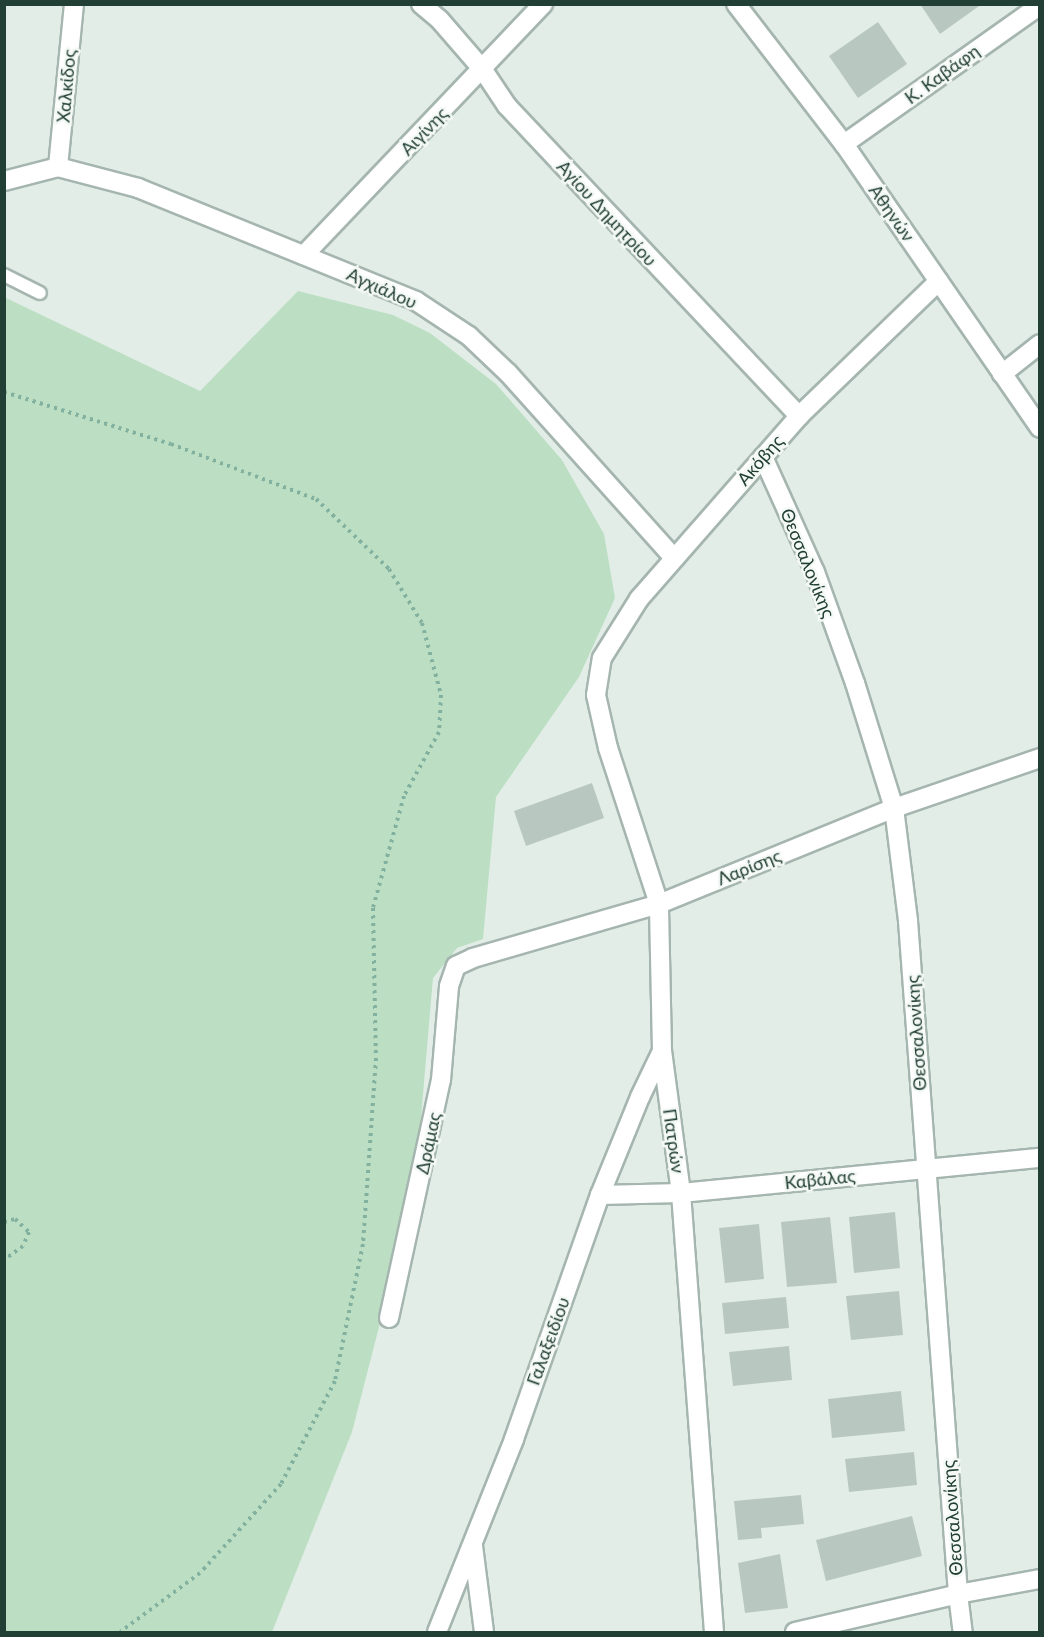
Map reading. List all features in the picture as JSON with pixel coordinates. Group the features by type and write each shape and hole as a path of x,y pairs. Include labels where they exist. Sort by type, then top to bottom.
{"street":[{"name":"Χαλκίδος","path":"58,167 74,4"},
{"name":"Αγίου Δημητρίου","path":"421,4 439,19 483,70 507,106 799,416"},
{"name":"Αιγίνης","path":"304,255 483,70 543,4"},
{"name":"Αθηνών","path":"736,4 844,144 1040,428"},
{"name":"Κ. Καβάφη","path":"844,144 1040,5"},
{"name":"Αγχιάλου","path":"4,181 58,167 138,188 417,301 469,336 508,373 674,558"},
{"name":"Ακόβης","path":"602,658 639,599 799,416 939,281"},
{"path":"1002,374 1040,344"},
{"name":"Θεσσαλονίκης","path":"763,457 815,572 855,683 894,808 908,921 958,1594 963,1632"},
{"name":"Πατρών","path":"602,658 596,695 608,748 659,904 662,1051 681,1193 714,1632"},
{"name":"Λαρίσης","path":"456,966 473,958 659,904 894,808 1040,758"},
{"name":"Δράμας","path":"388,1318 441,1080 449,986 456,966"},
{"name":"Γαλαξειδίου","path":"437,1632 473,1544 600,1195 640,1097 662,1051"},
{"name":"Καβάλας","path":"600,1195 681,1193 1040,1158"},
{"path":"473,1544 484,1632"},
{"path":"795,1632 958,1594 1040,1579"}],"lane":[{"path":"4,275 40,293"}],"path":[{"path":"4,392 171,444 316,499 389,569 422,623 441,695 439,732 404,796 373,908 376,1058 363,1244 335,1381 280,1484 200,1573 120,1632"},
{"path":"4,1222 15,1219 29,1232 23,1246 4,1260"}],"green space":[{"path":"298,291 393,315 430,333 496,384 562,460 604,534 615,598 579,677 496,797 483,939 457,948 433,978 415,1187 352,1432 272,1632 5,1632 4,297 200,391"}],"building":[{"path":"920,4 982,4 940,34"},
{"path":"878,22 907,64 858,98 829,56"},
{"path":"592,783 604,818 526,846 514,811"},
{"path":"895,1212 900,1268 854,1273 849,1217"},
{"path":"830,1217 837,1283 787,1287 781,1222"},
{"path":"759,1224 764,1279 725,1283 719,1228"},
{"path":"899,1291 903,1335 851,1340 846,1296"},
{"path":"786,1297 789,1328 725,1334 722,1303"},
{"path":"789,1346 792,1380 733,1386 729,1352"},
{"path":"901,1391 905,1431 832,1438 828,1399"},
{"path":"914,1452 917,1485 849,1492 845,1459"},
{"path":"801,1495 804,1524 761,1528 762,1538 738,1540 734,1501"},
{"path":"912,1516 922,1556 826,1581 816,1540"},
{"path":"780,1554 788,1608 745,1613 738,1563"}]}
